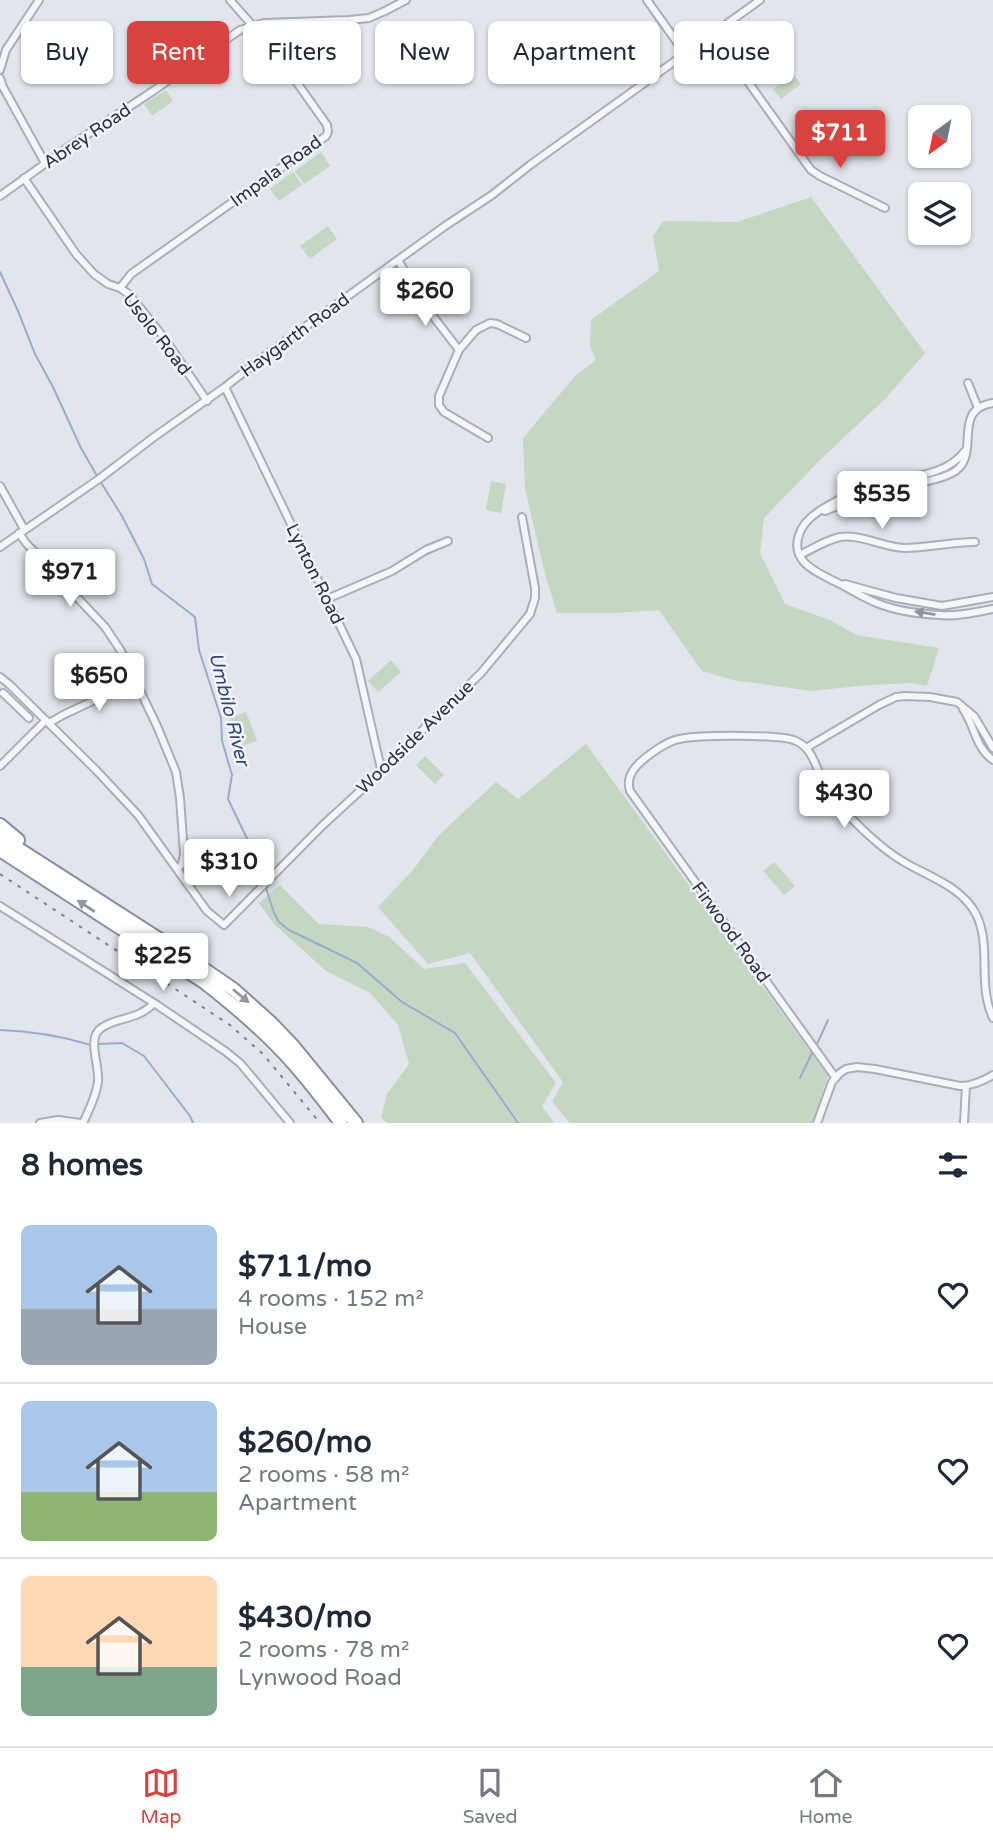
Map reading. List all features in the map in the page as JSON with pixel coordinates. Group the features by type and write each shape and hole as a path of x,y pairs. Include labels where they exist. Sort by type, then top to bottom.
{"highway":[{"path":"0,825 103,903"},
{"path":"0,836 202,968 247,1001 293,1046 356,1123"},
{"path":"0,850 204,982 264,1032 294,1063 341,1123"}],"street":[{"path":"0,70 6,50 39,0"},
{"path":"230,0 250,21"},
{"name":"Abrey Road","path":"320,21 369,18 406,0"},
{"path":"647,0 674,39"},
{"name":"Haygarth Road","path":"732,21 760,0"},
{"name":"Abrey Road","path":"0,196 243,29"},
{"name":"Haygarth Road","path":"0,547 113,470 261,358 674,63"},
{"path":"0,78 45,163"},
{"name":"Impala Road","path":"120,288 131,274 327,134 327,125 297,84"},
{"path":"750,84 816,174 885,208"},
{"name":"Usolo Road","path":"24,178 87,267 108,284 130,295 165,339 207,401"},
{"path":"398,260 412,289 459,350"},
{"path":"389,267 401,282 412,289"},
{"path":"426,308 466,276"},
{"path":"488,438 449,415 439,405 438,398 459,350 476,330 490,323 509,328 526,338"},
{"path":"968,383 978,408"},
{"name":"Lynton Road","path":"225,387 356,659 381,769"},
{"path":"993,403 978,408 973,414 969,422 965,459 952,473 871,492 826,510 805,524 797,545 805,564 812,570 877,604 948,616 993,609"},
{"path":"0,486 26,543 110,634 157,726 177,776 184,853 178,869 138,815 96,770 0,677"},
{"name":"Woodside Avenue","path":"178,869 207,911 224,925 481,673 530,614 536,598 522,517"},
{"path":"800,555 831,540 844,537 903,548 975,542"},
{"path":"327,599 392,571 426,550 448,541"},
{"path":"836,582 896,598 942,606 993,597"},
{"path":"0,766 47,721 135,681"},
{"path":"3,692 29,718"},
{"path":"993,748 972,713 957,702 913,696 896,698 879,705 806,748 827,791 870,836 904,862 955,890 970,904 982,934 986,999 993,1018"},
{"path":"950,700 964,711 979,744 993,760"},
{"path":"20,708 27,701"},
{"name":"Firwood Road","path":"806,748 793,740 782,738 678,739 665,744 638,765 630,775 629,786 640,806 835,1077"},
{"path":"0,906 234,1058 290,1123"},
{"path":"40,1123 58,1120 82,1123 98,1084 95,1034 104,1026 144,1013 153,1003"},
{"path":"817,1123 831,1084 835,1077 846,1069 865,1068 966,1086 993,1075"},
{"path":"964,1123 966,1086"}],"green space":[{"path":"794,75 801,84 781,99 773,89 780,84 794,84"},
{"path":"166,90 173,101 152,116 144,104"},
{"path":"321,152 330,166 304,184 295,171"},
{"path":"293,172 302,185 279,201 270,189"},
{"path":"811,197 925,353 886,398 764,518 760,553 785,604 830,620 856,635 939,648 927,686 912,683 811,691 733,680 702,671 659,610 557,613 545,574 525,489 523,438 575,376 596,360 590,346 591,320 659,271 653,236 663,221 737,222"},
{"path":"328,226 337,239 310,259 300,246"},
{"path":"491,481 506,484 501,513 486,510"},
{"path":"391,660 401,672 378,692 368,681"},
{"path":"246,712 257,741 239,747 229,718"},
{"path":"586,744 828,1076 812,1123 570,1123 552,1102 563,1082 470,953 428,964 378,907 413,870 439,835 496,782 518,799"},
{"path":"425,756 444,775 435,784 416,765"},
{"path":"774,862 795,886 784,895 763,871"},
{"path":"280,885 319,924 368,927 389,937 424,969 465,963 556,1083 542,1106 554,1123 387,1123 381,1118 387,1094 409,1064 398,1025 370,993 326,971 274,924 259,903"}],"waterway":[{"name":"Umbilo River","path":"0,272 35,354 97,476"},
{"name":"Umbilo River","path":"100,481 144,559 152,584 195,617 199,650 221,718 222,741 232,775 228,799 254,853 264,882"},
{"name":"Umbilo River","path":"266,888 274,913 279,922 289,930 357,963 402,1002 455,1033 518,1123"},
{"path":"817,1044 828,1020"},
{"path":"0,1030 46,1034 91,1045"},
{"path":"98,1044 122,1043 144,1056 193,1123"},
{"path":"800,1078 812,1053"}],"railway":[{"path":"0,874 230,1025 263,1054 320,1123"}]}
